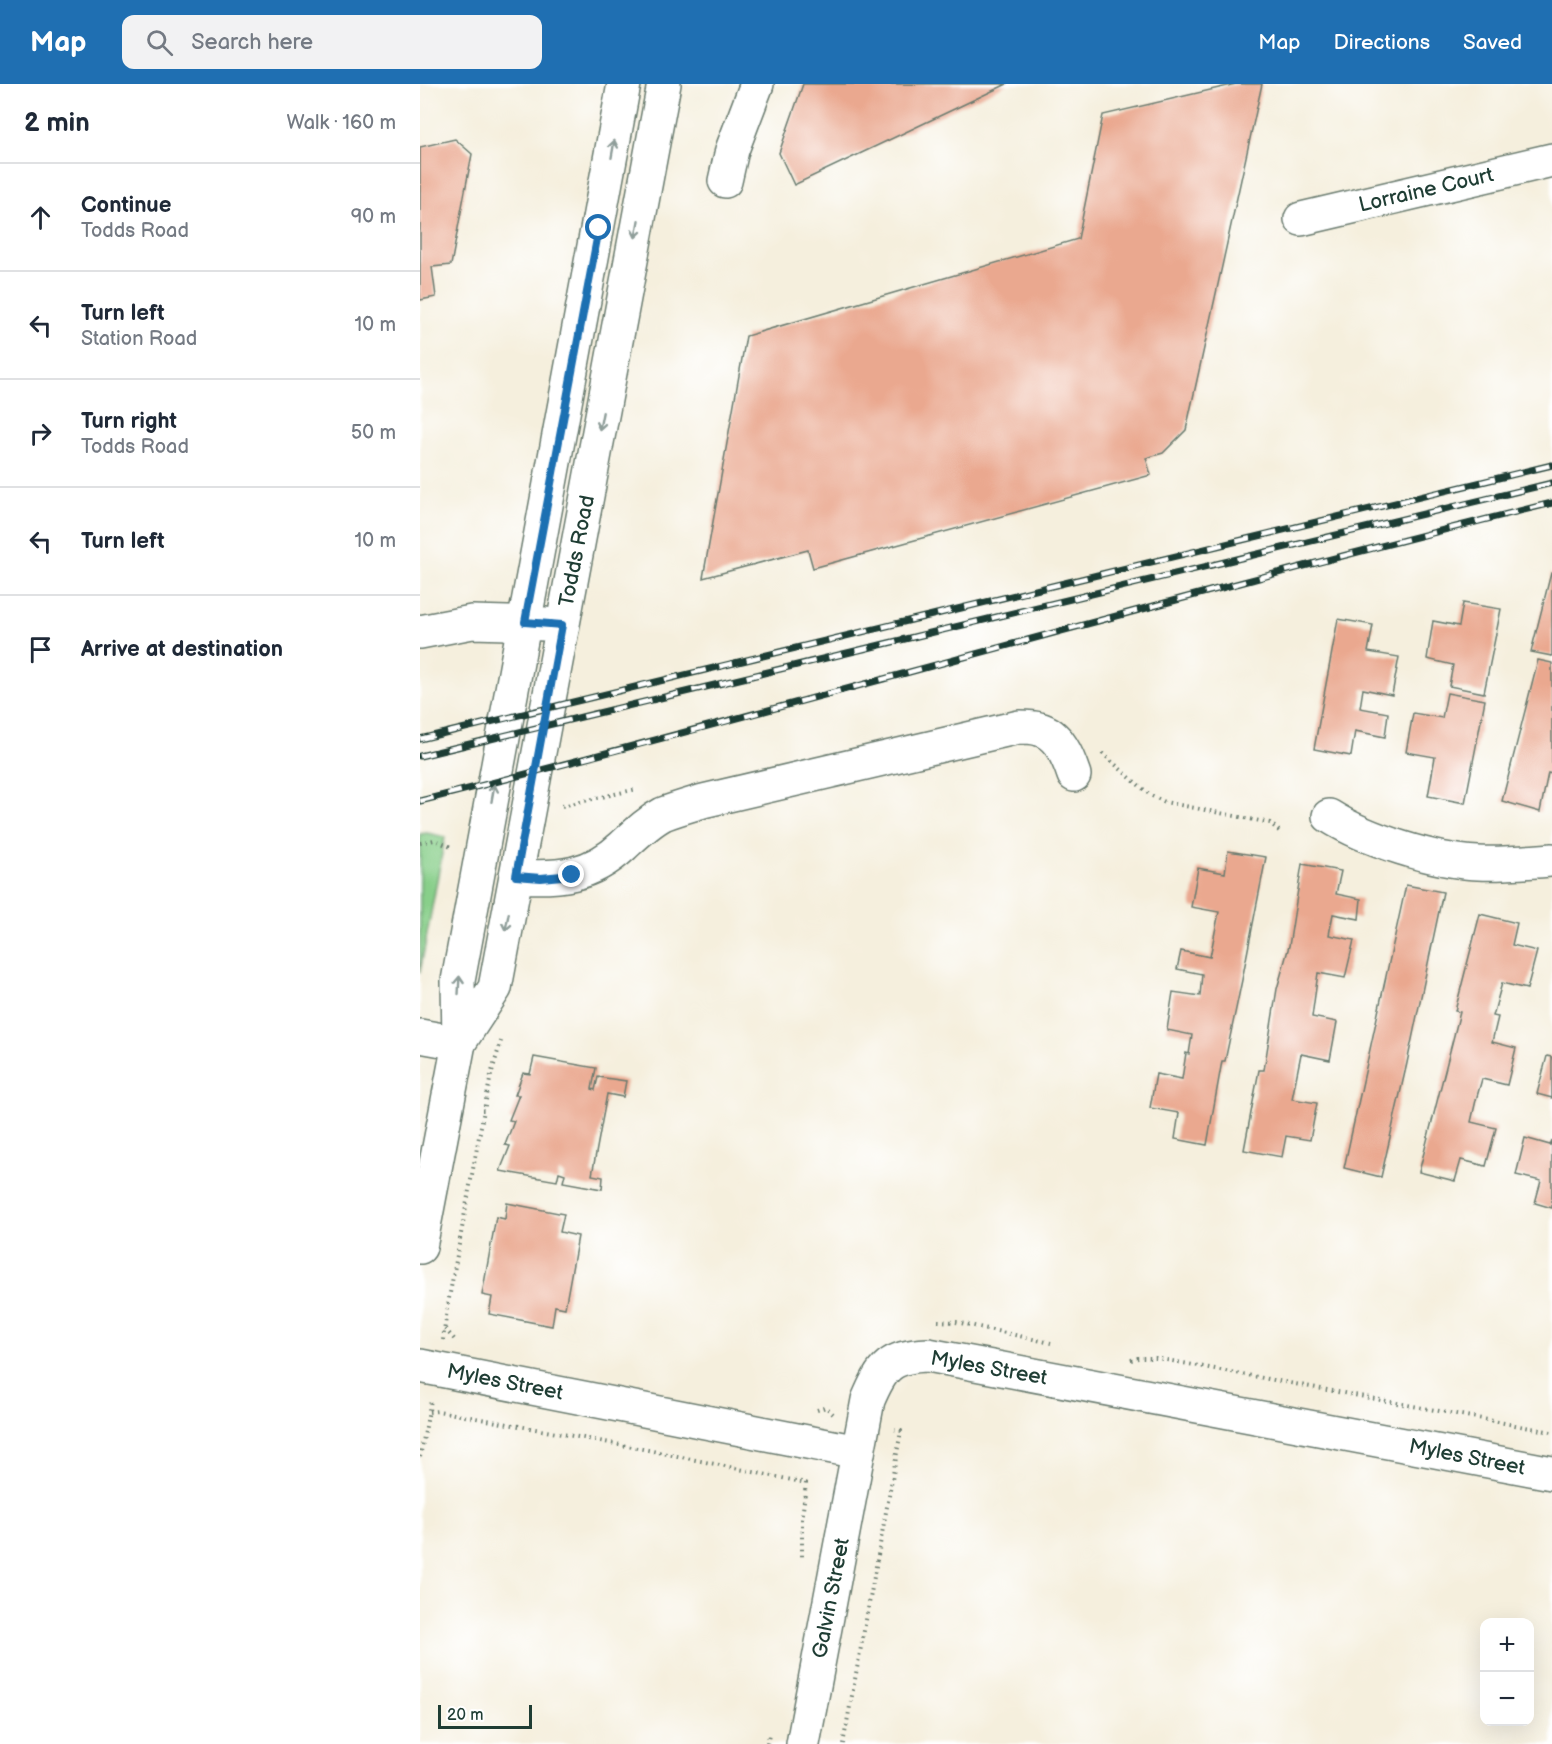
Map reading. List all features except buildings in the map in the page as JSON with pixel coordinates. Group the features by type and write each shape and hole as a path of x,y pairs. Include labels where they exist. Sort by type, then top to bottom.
{"street":[{"name":"Todds Road","path":"420,1247 459,1043 458,981 624,84"},
{"name":"Todds Road","path":"459,1043 495,988 664,84"},
{"path":"725,182 732,150 757,84"},
{"name":"Lorraine Court","path":"1301,219 1552,160"},
{"path":"420,632 472,622 562,625"},
{"path":"516,876 541,878 572,875 590,869 605,862 640,830 662,815 703,801 1019,727 1040,729 1055,739 1067,754 1074,775"},
{"path":"1329,816 1350,830 1439,857 1475,863 1508,864 1552,860"},
{"path":"420,1036 459,1043"},
{"name":"Myles Street","path":"429,1368 858,1452 868,1400 884,1369 896,1360 928,1355 1552,1473"},
{"name":"Galvin Street","path":"803,1744 858,1452"}],"path":[{"path":"420,1457 429,1412 429,1368 491,1075 502,1037"},
{"path":"478,1109 484,1110"},
{"path":"429,1412 438,1411 601,1441 806,1483 802,1519 802,1565"},
{"path":"767,1744 769,1732"}],"green space":[{"path":"427,833 445,837 420,972 420,834"}],"railway":[{"path":"420,739 1552,465"},
{"path":"420,756 1552,483"},
{"path":"420,801 1269,575 1552,503"}],"route":[{"path":"572,875 541,878 516,876 562,625 525,622 599,228"}]}
